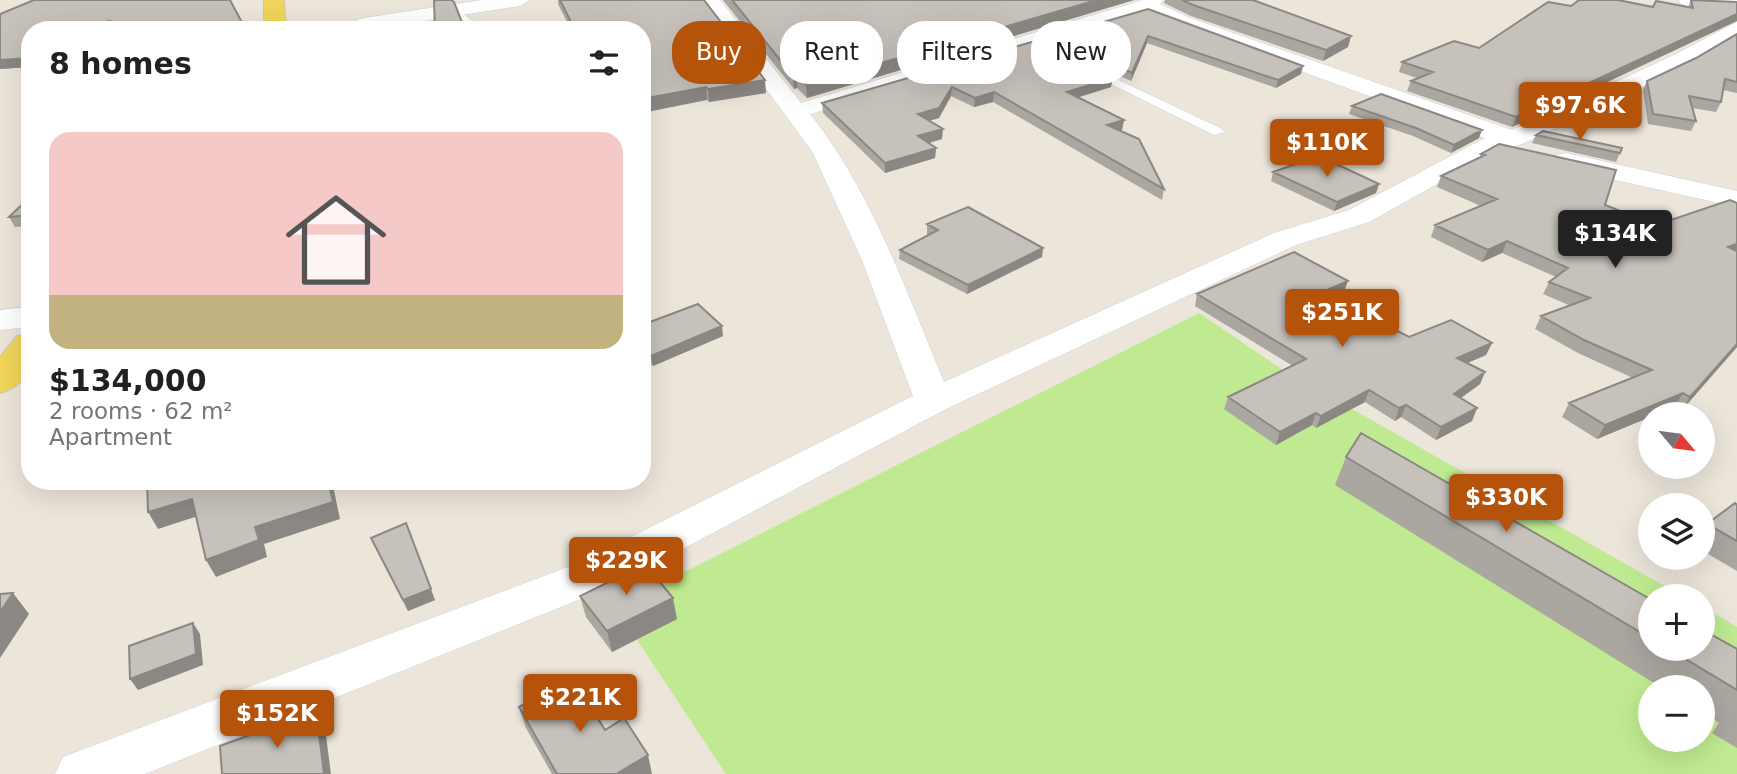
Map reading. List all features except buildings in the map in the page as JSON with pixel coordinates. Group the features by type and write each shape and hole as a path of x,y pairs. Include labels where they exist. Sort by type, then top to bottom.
{"main road":[{"path":"274,0 275,21"},
{"path":"0,381 21,355"}],"street":[{"path":"363,21 520,0"},
{"path":"710,0 825,150 877,260 933,401"},
{"path":"1688,0 1737,3"},
{"path":"796,111 1037,44 1150,3 1183,22 1502,141 1737,199"},
{"path":"82,774 597,574 933,401 1285,239 1359,216 1502,141 1682,60 1737,28"},
{"path":"0,320 21,318"}],"lane":[{"path":"452,9 467,21"},
{"path":"1120,84 1218,132"}],"green space":[{"path":"1199,313 1283,370 1661,584 1638,584 1638,661 1715,661 1715,614 1737,627 1737,774 726,774 615,607"}]}
